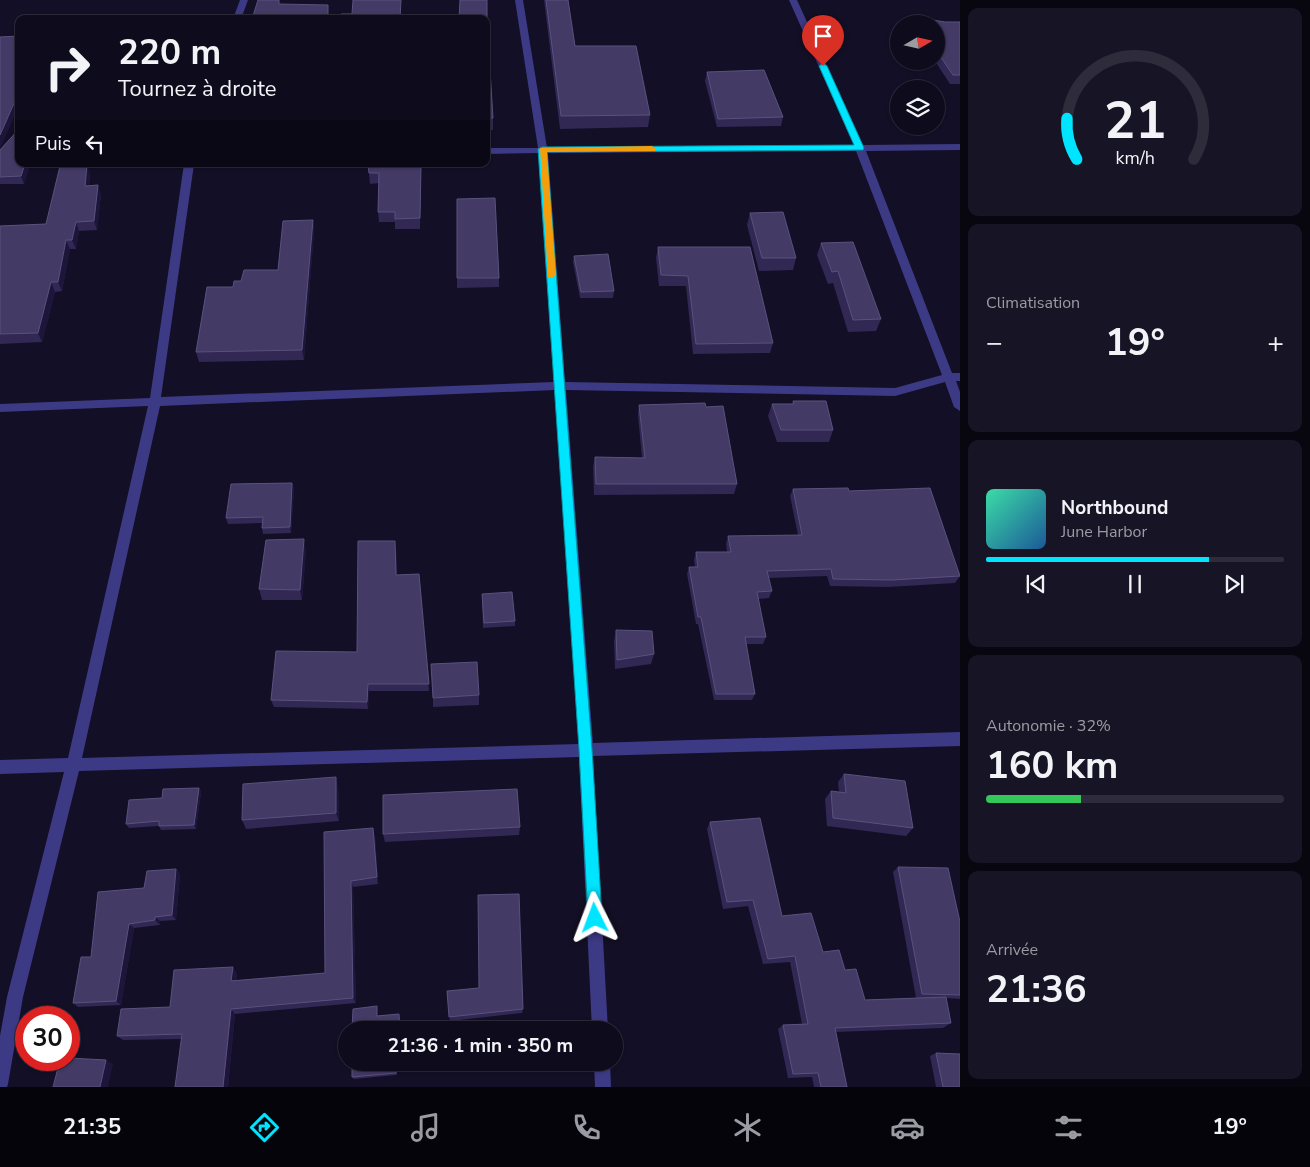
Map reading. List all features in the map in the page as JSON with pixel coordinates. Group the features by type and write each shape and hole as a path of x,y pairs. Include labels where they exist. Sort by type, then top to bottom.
{"street":[{"path":"238,15 244,0"},
{"path":"518,0 542,149 586,749 600,1021"},
{"path":"793,0 860,148 955,377 960,407"},
{"path":"490,151 960,147"},
{"path":"0,1084 15,997 73,766 155,402 189,167"},
{"path":"0,408 560,386 895,392 955,377"},
{"path":"0,767 960,739"},
{"path":"602,1071 603,1087"}],"building":[{"path":"258,0 279,0 279,4 328,5 328,15 253,15"},
{"path":"353,0 401,0 400,15 341,15 352,14"},
{"path":"460,0 487,0 487,15 459,15"},
{"path":"546,0 568,0 575,46 636,46 650,115 561,116"},
{"path":"945,22 960,22 960,75 953,75 945,63"},
{"path":"15,36 15,101 0,135 0,37"},
{"path":"490,70 493,118 490,118"},
{"path":"764,70 783,117 718,119 707,72"},
{"path":"15,133 15,167 24,167 21,176 0,177 0,150"},
{"path":"60,167 87,167 85,186 98,185 94,221 76,222 72,240 66,240 58,282 51,282 38,333 0,334 0,226 46,224"},
{"path":"368,167 421,167 420,218 395,219 395,212 378,212 379,173 369,173"},
{"path":"495,198 499,278 457,278 457,199"},
{"path":"783,212 796,258 762,258 750,213"},
{"path":"313,220 302,350 196,352 207,287 233,287 234,281 241,281 244,270 278,270 283,221"},
{"path":"853,242 881,319 853,320 838,271 832,272 821,243"},
{"path":"658,247 750,247 773,343 696,344 688,276 661,275"},
{"path":"608,254 614,291 581,292 574,256"},
{"path":"793,401 826,401 833,430 781,430 772,404 794,404"},
{"path":"705,403 706,407 723,406 737,484 596,484 595,457 645,458 639,405"},
{"path":"292,483 290,527 262,528 263,517 226,518 231,484"},
{"path":"848,488 849,491 930,488 960,576 892,580 833,579 831,569 767,571 772,591 757,592 766,637 745,637 755,694 716,694 701,617 698,617 689,567 698,567 696,552 731,552 728,536 802,535 793,489"},
{"path":"304,539 300,590 259,589 266,540"},
{"path":"358,541 395,541 396,575 419,574 429,684 368,684 367,702 271,700 276,651 357,652"},
{"path":"512,592 515,621 484,623 482,594"},
{"path":"616,630 652,631 654,654 617,660"},
{"path":"477,662 479,695 433,698 431,664"},
{"path":"844,774 905,781 913,828 833,818 831,791 846,793"},
{"path":"336,777 336,813 242,820 243,784"},
{"path":"199,788 194,825 159,826 159,821 126,824 129,800 162,798 163,789"},
{"path":"517,789 520,827 383,834 383,795"},
{"path":"760,818 782,916 811,913 823,952 839,950 845,970 856,969 865,1000 946,997 951,1023 835,1028 847,1087 821,1087 818,1073 793,1074 783,1025 808,1024 795,956 768,959 753,900 727,902 710,822"},
{"path":"373,828 377,877 351,881 353,998 231,1009 223,1087 175,1087 182,1034 117,1036 121,1009 170,1007 174,970 233,967 231,981 325,973 324,832"},
{"path":"898,867 948,868 960,922 960,995 922,994"},
{"path":"176,869 172,915 155,917 155,920 129,924 116,1001 73,1003 81,957 91,957 98,892 144,888 147,871"},
{"path":"519,894 523,1009 449,1017 447,991 479,988 478,895"},
{"path":"377,1006 377,1016 399,1014 399,1021 352,1021 353,1009"},
{"path":"936,1053 960,1054 960,1087 943,1087"},
{"path":"80,1059 106,1060 100,1087 53,1087 57,1071 80,1071"},
{"path":"352,1071 396,1071 396,1073 352,1077"}],"slow traffic":[{"path":"552,275 542,149 652,149"}],"route":[{"path":"595,918 586,749 542,149 860,148 823,66"}]}
